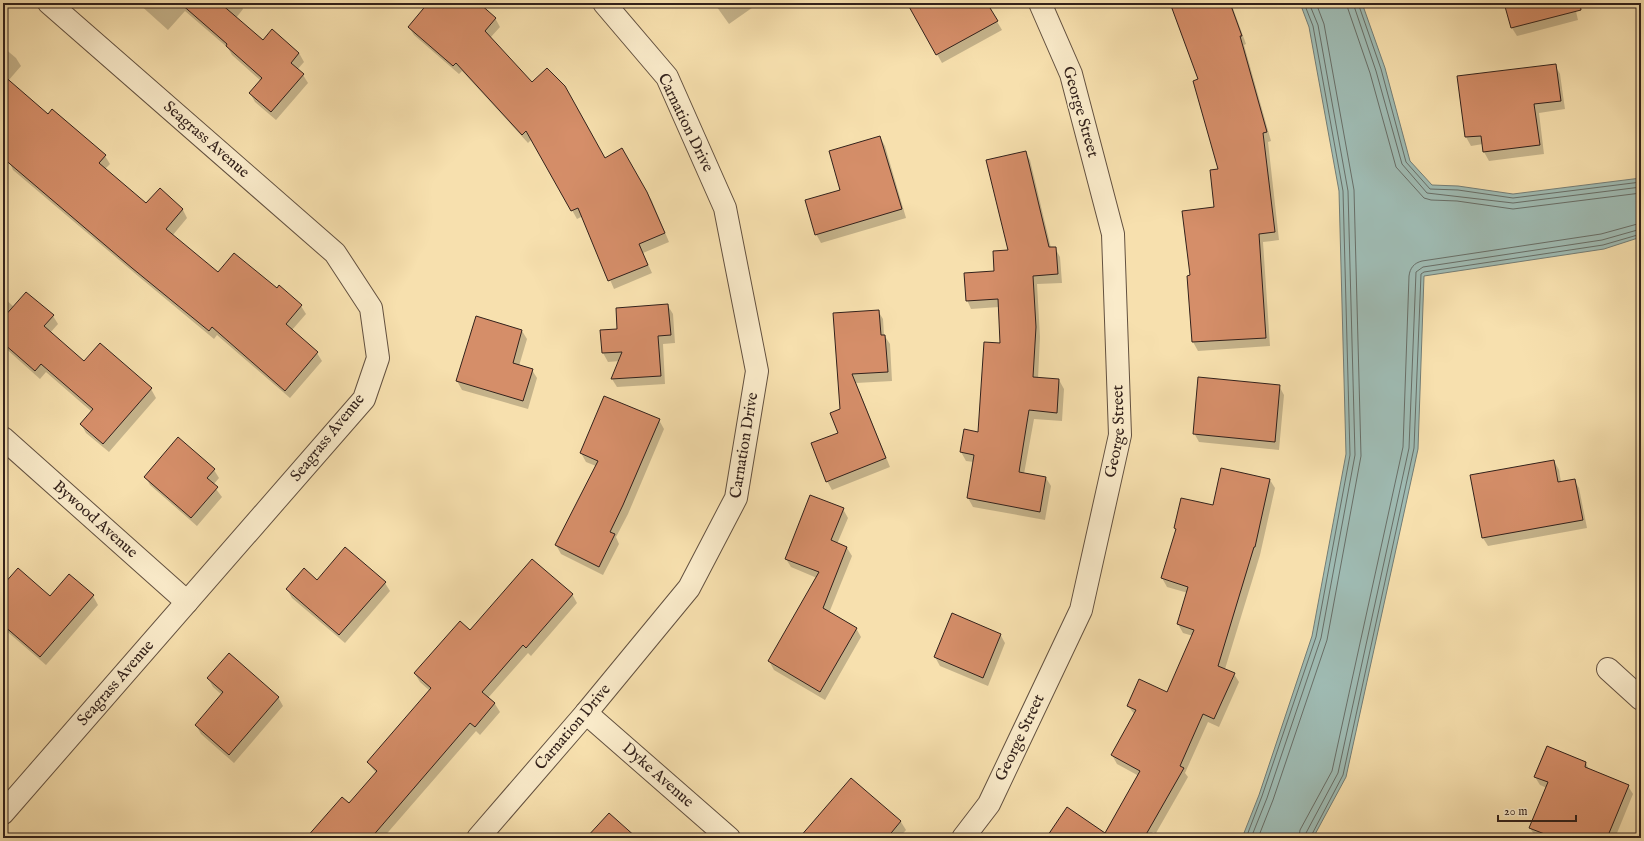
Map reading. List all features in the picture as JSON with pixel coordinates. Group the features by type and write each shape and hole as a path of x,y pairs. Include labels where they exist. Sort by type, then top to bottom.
{"street":[{"name":"Seagrass Avenue","path":"3,813 364,399 378,358 371,308 335,253 49,3"},
{"name":"Carnation Drive","path":"478,838 586,713 689,588 736,498 757,371 726,208 667,78 604,3"},
{"name":"George Street","path":"963,838 989,804 1081,610 1120,435 1113,234 1071,74 1040,3"},
{"name":"Bywood Avenue","path":"3,438 188,602"},
{"path":"1608,669 1641,699"},
{"name":"Dyke Avenue","path":"586,713 729,838"}],"water":[{"path":"1300,3 1362,3 1385,68 1410,161 1432,185 1458,186 1513,194 1641,178 1641,237 1604,249 1424,276 1418,449 1346,777 1313,838 1242,838 1259,795 1312,636 1346,454 1339,191 1309,27"}],"building":[{"path":"180,3 220,3 263,40 272,29 299,53 291,63 304,74 271,112 249,93 262,78 226,46 227,44"},
{"path":"428,3 479,3 496,18 485,31 532,82 547,68 565,86 605,158 622,148 647,192 665,233 639,244 648,265 608,281 578,208 571,211 526,131 522,135 456,63 453,66 408,27"},
{"path":"907,3 987,3 998,21 936,55"},
{"path":"1170,3 1230,3 1242,36 1240,36 1267,132 1263,133 1275,232 1259,234 1266,338 1192,342 1187,276 1190,275 1182,211 1214,207 1210,170 1218,169 1193,81 1198,79"},
{"path":"1504,3 1580,3 1581,10 1511,28"},
{"path":"1556,64 1561,101 1534,104 1540,145 1483,152 1481,136 1465,137 1457,76"},
{"path":"3,75 48,114 52,109 106,155 99,163 146,203 160,188 183,209 166,229 218,272 234,253 277,288 279,285 302,305 286,324 318,352 285,391 212,327 209,331 132,268 3,158"},
{"path":"880,136 902,209 815,235 805,200 840,190 829,151"},
{"path":"1026,151 1049,247 1056,247 1058,274 1033,276 1036,327 1033,377 1059,379 1057,413 1029,410 1019,472 1046,477 1040,512 967,498 974,455 960,452 964,429 978,432 984,342 1000,343 998,299 966,301 964,273 994,271 993,251 1008,250 986,160"},
{"path":"26,292 54,315 44,326 84,361 100,343 152,388 103,444 80,424 93,409 41,364 35,371 3,343 3,318"},
{"path":"668,304 671,335 658,336 661,376 611,379 622,352 602,353 600,330 617,329 616,308"},
{"path":"879,310 881,335 885,335 888,372 852,374 886,458 826,482 811,443 838,433 830,413 840,409 833,313"},
{"path":"476,316 522,330 513,363 533,369 523,401 456,381"},
{"path":"1198,377 1280,385 1275,442 1193,434"},
{"path":"604,396 660,419 610,532 615,534 599,567 555,545 598,461 580,453"},
{"path":"178,437 215,469 207,478 218,487 191,518 144,477"},
{"path":"1554,460 1558,482 1575,479 1583,520 1482,538 1470,475"},
{"path":"1221,468 1270,479 1255,547 1218,666 1235,673 1214,719 1203,714 1180,766 1184,768 1144,838 1046,838 1067,807 1105,833 1140,771 1111,755 1136,710 1127,706 1139,679 1167,692 1194,630 1177,624 1188,587 1161,578 1176,529 1174,528 1181,498 1213,505"},
{"path":"810,495 844,508 831,540 847,547 823,608 857,628 820,692 768,661 819,572 785,559"},
{"path":"345,547 386,582 339,635 286,589 304,568 317,580"},
{"path":"532,559 573,594 526,648 523,645 482,692 495,703 475,727 470,723 371,838 306,838 342,797 349,803 377,771 367,762 431,688 414,673 460,621 470,630"},
{"path":"18,568 50,596 69,574 94,595 40,657 3,625 3,585"},
{"path":"952,613 1001,634 983,678 934,657"},
{"path":"229,653 279,697 229,755 195,725 223,692 207,678"},
{"path":"1547,746 1586,762 1585,767 1629,785 1607,838 1555,838 1529,828 1548,782 1534,777"},
{"path":"851,778 901,821 887,838 799,838"},
{"path":"609,813 637,838 586,838"}]}
